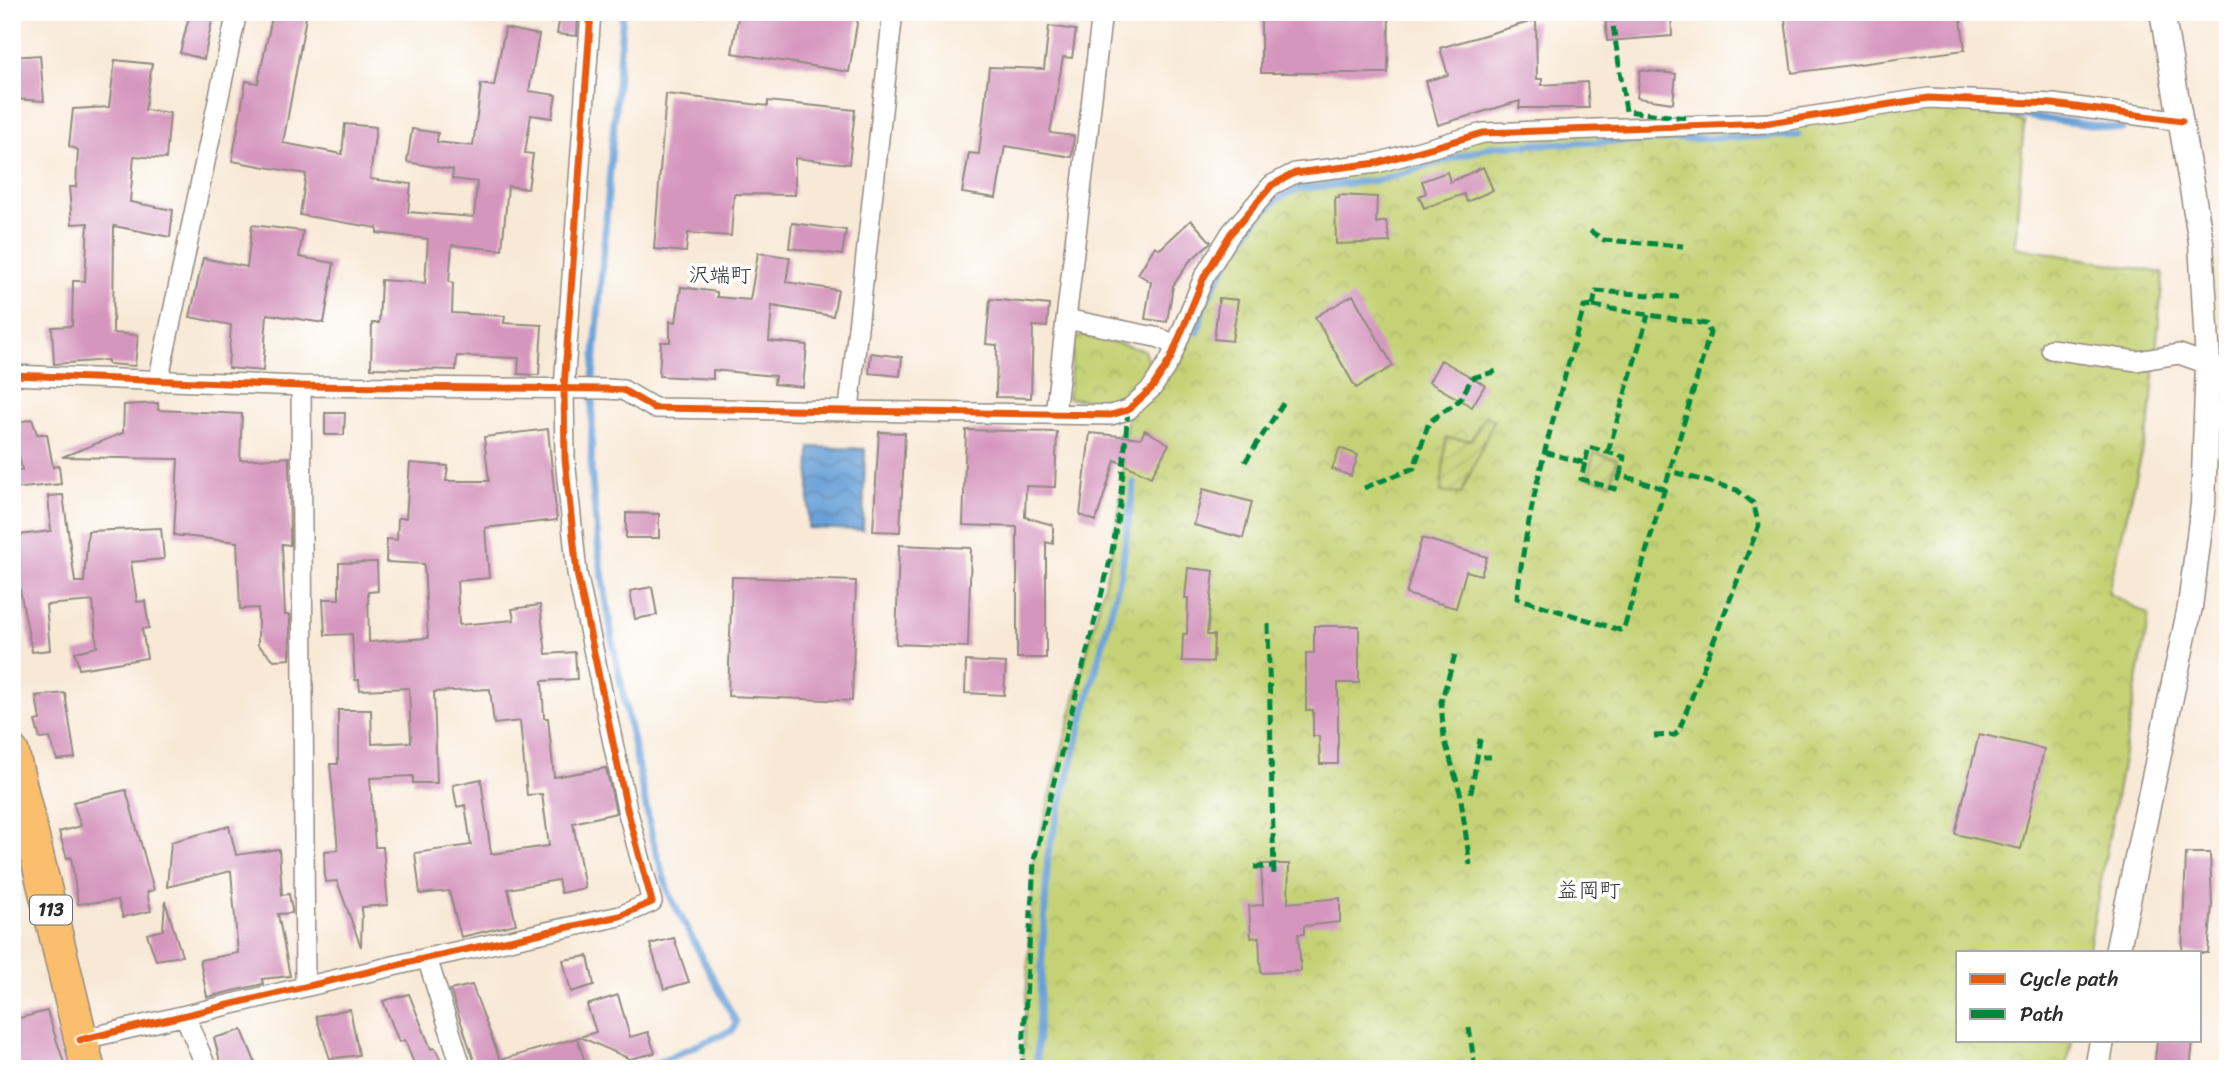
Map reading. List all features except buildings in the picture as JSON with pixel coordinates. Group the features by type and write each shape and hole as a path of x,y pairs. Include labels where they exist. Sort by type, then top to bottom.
{"highway":[{"name":"113","path":"12,752 84,1054"}],"street":[{"path":"158,382 237,12"},
{"path":"84,1054 185,1016 305,986 620,916 652,902 627,810 577,573 565,459 591,12"},
{"path":"849,409 894,12"},
{"path":"1055,414 1102,12"},
{"path":"2117,951 2190,607 2218,366 2182,121 2162,12"},
{"path":"12,375 301,386 606,389 623,390 654,408 1111,415 1128,410 1152,388 1176,346 1204,277 1231,233 1272,185 1295,173 1377,163 1483,133 1769,123 1928,98 2053,104 2182,121"},
{"path":"1066,319 1160,338 1176,346"},
{"path":"2051,349 2137,361 2179,354 2218,366"},
{"path":"301,386 305,986"},
{"path":"427,958 462,1069"},
{"path":"185,1016 207,1069"},
{"path":"2097,1069 2102,1042"}],"green space":[{"path":"1963,98 2024,123 2015,247 2163,273 2150,420 2108,593 2149,615 2088,951 1956,951 1956,1042 2072,1042 2066,1069 1022,1069 1034,860 1111,557 1120,504 1128,410 1152,388 1192,305 1272,185 1483,133 1769,123"},
{"path":"1083,335 1144,350 1149,364 1136,387 1127,393 1105,399 1068,398 1074,340"},
{"path":"1485,415 1494,420 1461,494 1441,492 1446,438 1471,440"},
{"path":"1594,453 1617,459 1611,483 1588,477"}],"water":[{"path":"810,447 865,449 863,530 808,528"}],"waterway":[{"path":"623,12 593,379 591,470 599,553 614,649 653,841 669,894 736,1022 733,1030 642,1069"},
{"path":"1985,111 2122,129"},
{"path":"1198,332 1203,307 1228,261 1259,217 1280,197 1298,189 1379,180 1494,146 1798,135"},
{"path":"1036,1069 1048,853 1121,573 1134,483"}],"marked path":[{"path":"1611,12 1626,111 1687,118"},
{"path":"1590,231 1604,240 1683,246"},
{"path":"1593,306 1596,291 1679,297"},
{"path":"1593,306 1706,324 1710,333 1624,628 1620,630 1517,598 1528,524 1545,451 1584,307 1593,306"},
{"path":"1608,452 1648,315"},
{"path":"1364,488 1414,468 1429,422 1460,400 1472,378 1497,371"},
{"path":"1245,462 1284,402"},
{"path":"1022,1069 1034,860 1111,557 1120,505 1128,410"},
{"path":"1544,452 1585,463 1589,447 1624,457 1620,475 1664,489"},
{"path":"1585,463 1581,479 1615,489 1620,475"},
{"path":"1654,736 1675,735 1679,730 1759,525 1753,503 1737,490 1670,471"},
{"path":"1268,624 1274,877"},
{"path":"1455,655 1441,702 1444,738 1460,792 1470,865"},
{"path":"1471,793 1481,734"},
{"path":"1483,757 1491,757"},
{"path":"1254,867 1274,867"},
{"path":"1469,1028 1475,1069"}],"cycle path":[{"path":"80,1040 427,958 620,916 652,902 627,809 577,573 565,459 564,388 591,12"},
{"path":"12,375 301,386 606,389 623,390 654,408 1111,415 1128,410 1152,388 1170,360 1204,277 1231,233 1272,185 1295,173 1377,163 1483,133 1769,123 1929,98 2053,104 2182,121"}],"district":[{"name":"沢端町","path":"720,275"},
{"name":"益岡町","path":"1589,890"}]}
